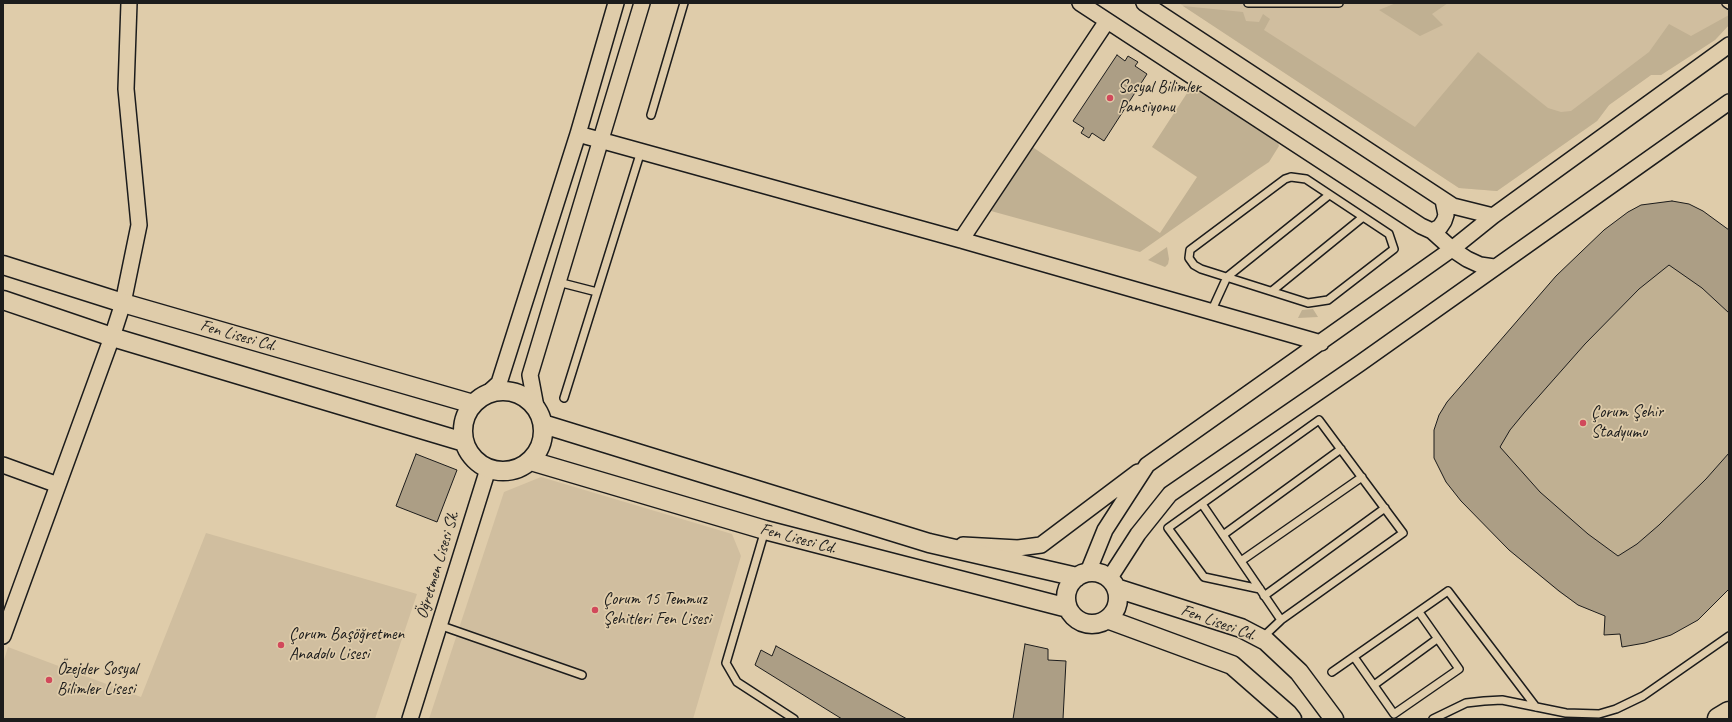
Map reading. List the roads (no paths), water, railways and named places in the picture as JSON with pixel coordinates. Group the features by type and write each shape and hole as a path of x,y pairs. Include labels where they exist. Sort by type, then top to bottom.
{"highway":[{"path":"1719,719 1729,713"}],"street":[{"path":"3,636 124,303 139,225 126,89 129,3"},
{"path":"616,3 578,134 499,383 473,404 463,421 464,442 471,457 488,469 500,472 516,469 531,461 542,444 543,424 536,407 530,375 642,3"},
{"path":"1080,3 1414,222 1432,231 1452,250 1480,265 1494,267"},
{"path":"1144,3 1443,200 1453,206 1493,216"},
{"path":"961,240 1107,21"},
{"path":"929,543 1018,548 1041,545 1147,465 1452,250 1493,216 1729,45"},
{"path":"1113,583 1138,534 1170,494 1359,364 1729,102"},
{"path":"578,134 601,139 961,240 1321,343"},
{"path":"1432,231 1440,227 1444,221 1446,215 1443,200"},
{"name":"Fen Lisesi Cd.","path":"3,265 124,303 473,404"},
{"path":"3,300 112,337 464,442"},
{"path":"488,393 505,390 523,395 536,407"},
{"name":"Fen Lisesi Cd.","path":"543,424 929,543 1082,574"},
{"name":"Fen Lisesi Cd.","path":"531,461 765,530 1068,608"},
{"path":"3,465 58,485"},
{"path":"1082,574 1095,572 1113,583 1118,596 1114,613 1100,623 1085,623 1078,620 1068,608 1066,600 1067,591 1071,583 1082,574 1105,530 1147,465"},
{"name":"Öğretmen Lisesi Sk.","path":"410,719 488,469"},
{"name":"Fen Lisesi Cd.","path":"1113,583 1241,628 1261,638 1283,655 1299,672 1334,719"},
{"name":"Fen Lisesi Cd.","path":"1107,619 1232,665 1292,719"}],"lane":[{"path":"651,115 684,3"},
{"path":"1248,3 1339,3"},
{"path":"564,398 641,151"},
{"path":"1291,177 1306,179 1329,195 1389,234 1394,249 1328,300 1308,303 1194,265 1189,258 1190,250 1285,179 1291,177"},
{"path":"1211,312 1227,277 1329,195"},
{"path":"1272,291 1363,217"},
{"path":"558,282 597,292"},
{"path":"1261,638 1281,620 1403,533 1385,508 1362,477 1319,420 1168,528 1204,577 1262,592 1385,508"},
{"path":"1223,535 1341,449"},
{"path":"1241,561 1362,477"},
{"path":"1202,504 1281,620"},
{"path":"765,530 726,663 737,682 794,719"},
{"path":"1332,672 1448,591 1536,707"},
{"path":"1354,657 1394,714 1459,670 1419,612"},
{"path":"439,625 582,675"},
{"path":"1433,719 1466,703 1484,700 1502,700 1566,713 1599,714 1616,709 1643,696 1729,636"},
{"path":"1374,685 1437,639"}],"place":[{"name":"Sosyal Bilimler Pansiyonu","path":"1110,98"},
{"name":"Çorum Şehir Stadyumu","path":"1583,423"},
{"name":"Çorum 15 Temmuz Şehitleri Fen Lisesi","path":"595,610"},
{"name":"Çorum Başöğretmen Anadolu Lisesi","path":"281,645"},
{"name":"Özejder Sosyal Bilimler Lisesi","path":"49,680"}]}
